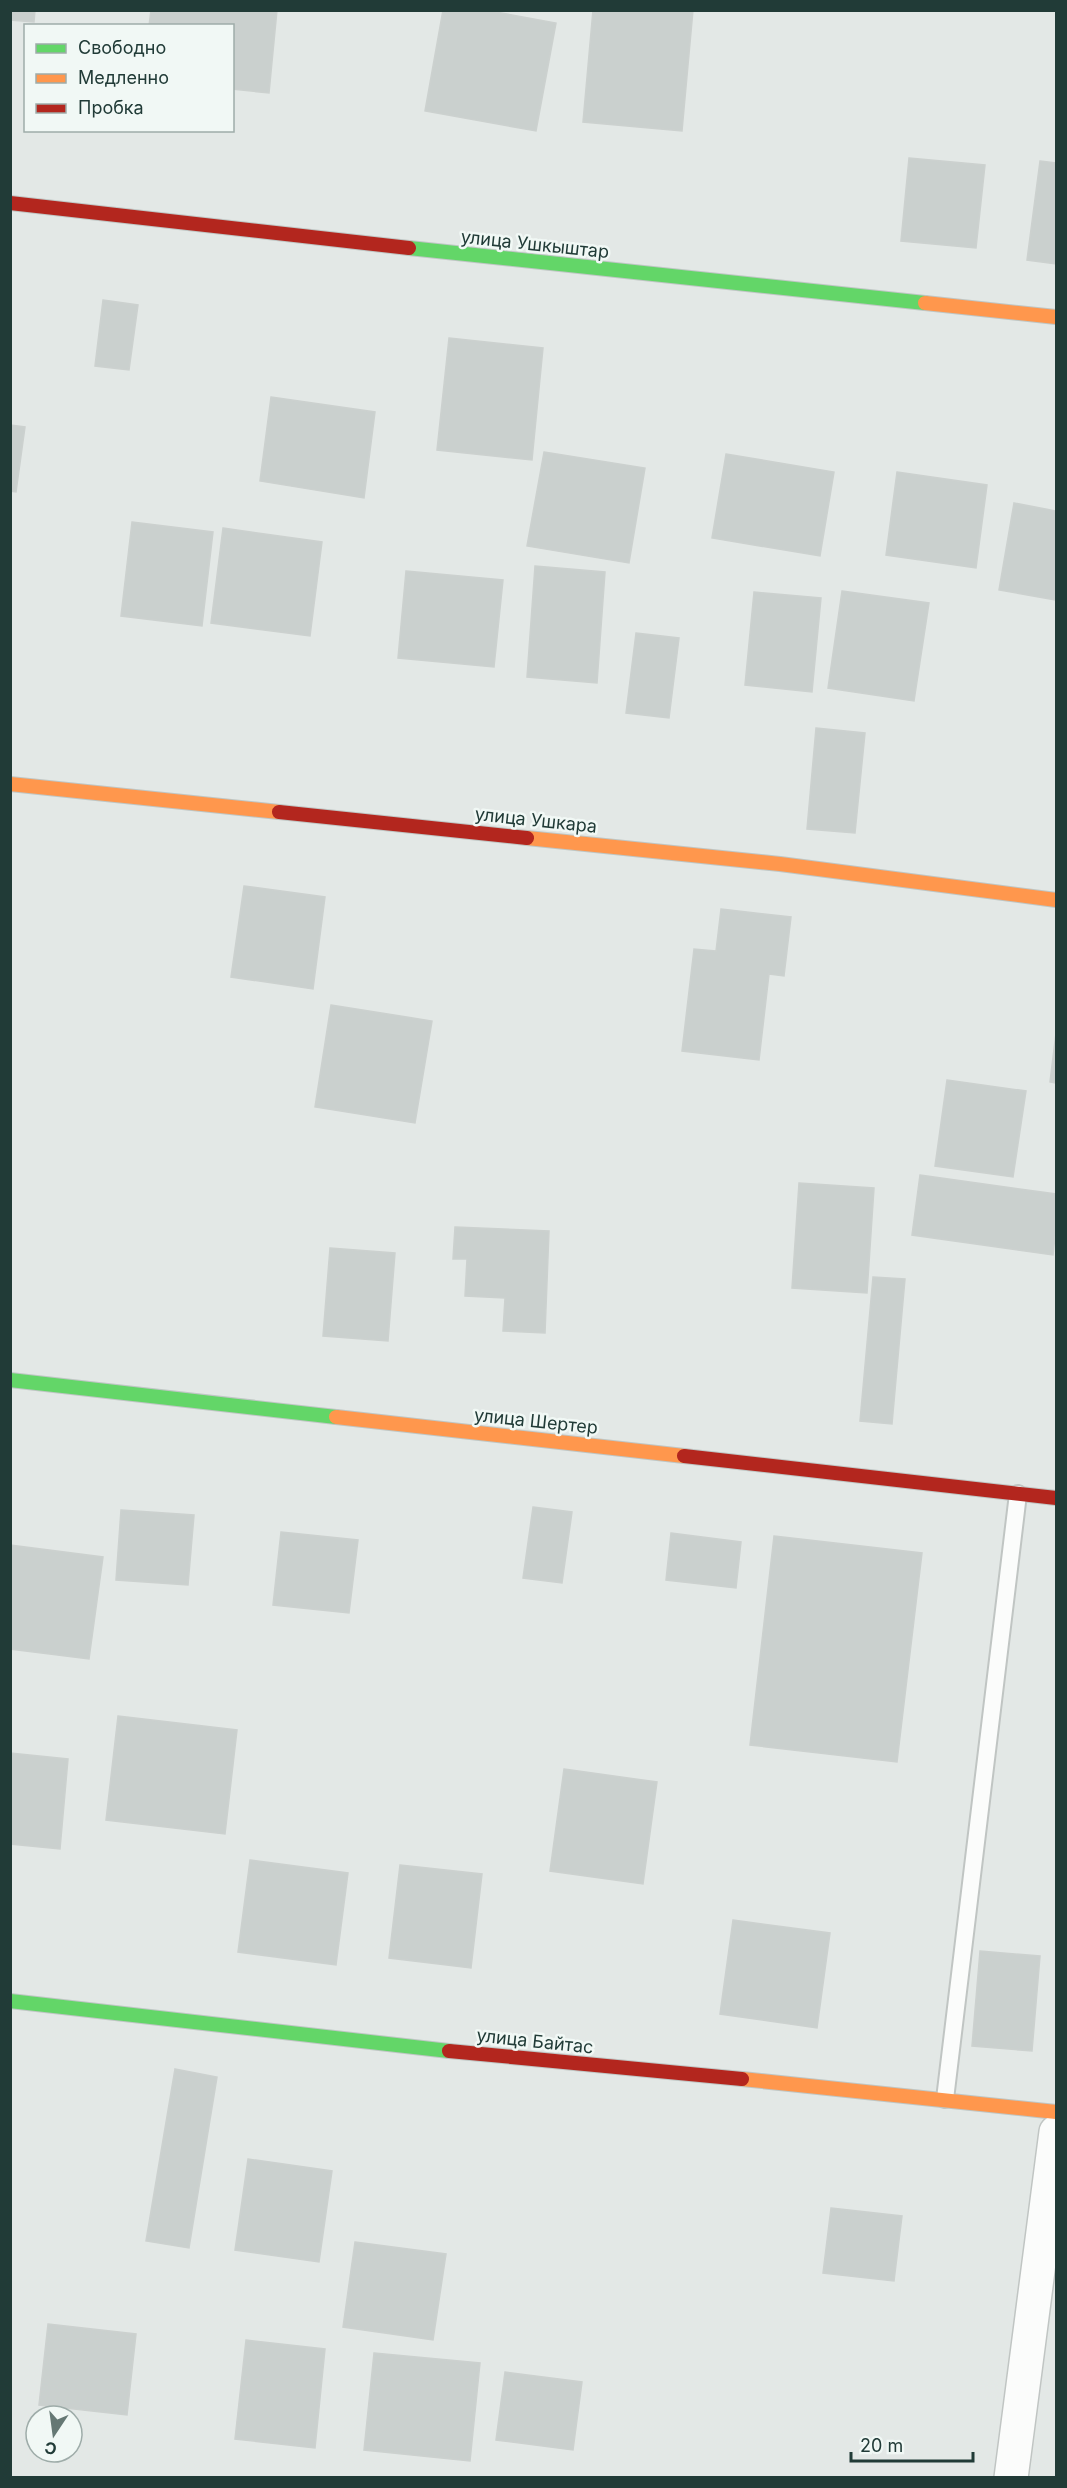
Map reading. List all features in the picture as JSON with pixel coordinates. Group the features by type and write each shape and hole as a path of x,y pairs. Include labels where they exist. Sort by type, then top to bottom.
{"street":[{"name":"улица Ушкыштар","path":"10,203 1056,317"},
{"name":"улица Ушкара","path":"10,784 780,864 1056,900"},
{"name":"улица Шертер","path":"10,1380 1056,1498"},
{"name":"улица Байтас","path":"10,2001 340,2040 945,2099 1056,2112"},
{"path":"1011,2478 1056,2132"}],"lane":[{"path":"945,2099 1018,1494"}],"building":[{"path":"10,10 35,10 34,22 10,20"},
{"path":"151,10 277,10 269,93 234,89 234,24 149,24"},
{"path":"443,10 485,10 556,23 536,131 425,111"},
{"path":"593,10 693,10 682,131 583,122"},
{"path":"909,158 985,165 976,248 901,241"},
{"path":"1040,161 1056,163 1056,264 1027,260"},
{"path":"103,300 138,305 129,370 95,366"},
{"path":"449,338 543,348 532,460 437,450"},
{"path":"271,397 375,412 364,498 260,481"},
{"path":"10,425 25,427 16,492 10,491"},
{"path":"544,452 645,468 629,563 527,546"},
{"path":"726,454 834,472 820,556 712,538"},
{"path":"897,472 987,485 976,568 886,555"},
{"path":"1014,503 1056,511 1056,600 999,590"},
{"path":"132,522 213,532 202,626 121,616"},
{"path":"223,528 322,542 310,636 211,623"},
{"path":"535,566 605,572 597,683 527,677"},
{"path":"406,571 503,580 494,667 398,658"},
{"path":"842,591 929,603 914,701 828,688"},
{"path":"754,592 821,598 812,692 745,685"},
{"path":"636,633 679,638 669,718 626,713"},
{"path":"816,728 865,733 855,833 807,829"},
{"path":"244,886 325,897 313,989 231,977"},
{"path":"721,909 791,917 784,976 769,974 759,1060 682,1051 694,949 716,951"},
{"path":"331,1005 432,1021 415,1123 315,1107"},
{"path":"1056,1033 1056,1083 1050,1082"},
{"path":"947,1080 1026,1091 1013,1177 935,1166"},
{"path":"920,1175 1056,1194 1053,1255 912,1235"},
{"path":"799,1183 874,1188 867,1293 792,1288"},
{"path":"455,1227 549,1231 545,1333 503,1331 505,1298 465,1296 467,1259 453,1259"},
{"path":"330,1248 395,1253 388,1341 323,1336"},
{"path":"873,1277 905,1279 892,1424 860,1421"},
{"path":"533,1507 572,1512 562,1583 523,1578"},
{"path":"121,1510 194,1515 188,1585 116,1580"},
{"path":"281,1532 358,1540 349,1613 273,1605"},
{"path":"671,1533 741,1542 736,1588 666,1580"},
{"path":"774,1536 922,1553 897,1762 750,1745"},
{"path":"10,1545 103,1557 89,1659 10,1649"},
{"path":"118,1716 237,1730 225,1834 106,1820"},
{"path":"10,1753 68,1759 60,1849 10,1844"},
{"path":"564,1769 657,1782 643,1884 550,1871"},
{"path":"250,1860 348,1873 336,1965 238,1952"},
{"path":"400,1865 482,1874 471,1968 389,1958"},
{"path":"733,1920 830,1933 817,2028 720,2014"},
{"path":"980,1951 1040,1956 1032,2051 972,2046"},
{"path":"175,2069 217,2077 189,2248 146,2241"},
{"path":"248,2159 332,2171 319,2262 235,2250"},
{"path":"831,2208 902,2216 894,2281 823,2273"},
{"path":"355,2242 446,2254 433,2340 343,2327"},
{"path":"48,2324 136,2334 127,2415 84,2410 84,2404 39,2404"},
{"path":"246,2340 325,2349 315,2448 235,2439"},
{"path":"374,2353 480,2363 470,2461 364,2450"},
{"path":"505,2372 582,2382 573,2450 496,2440"}],"traffic: fast":[{"path":"409,248 925,303"},
{"path":"10,1380 336,1417"},
{"path":"10,2001 449,2051"}],"traffic: slow":[{"path":"925,303 1056,317"},
{"path":"10,784 279,812"},
{"path":"527,838 780,864 1056,900"},
{"path":"336,1417 684,1456"},
{"path":"742,2079 1056,2112"}],"traffic: jam":[{"path":"10,203 409,248"},
{"path":"279,812 527,838"},
{"path":"684,1456 1056,1498"},
{"path":"449,2051 742,2079"}]}
